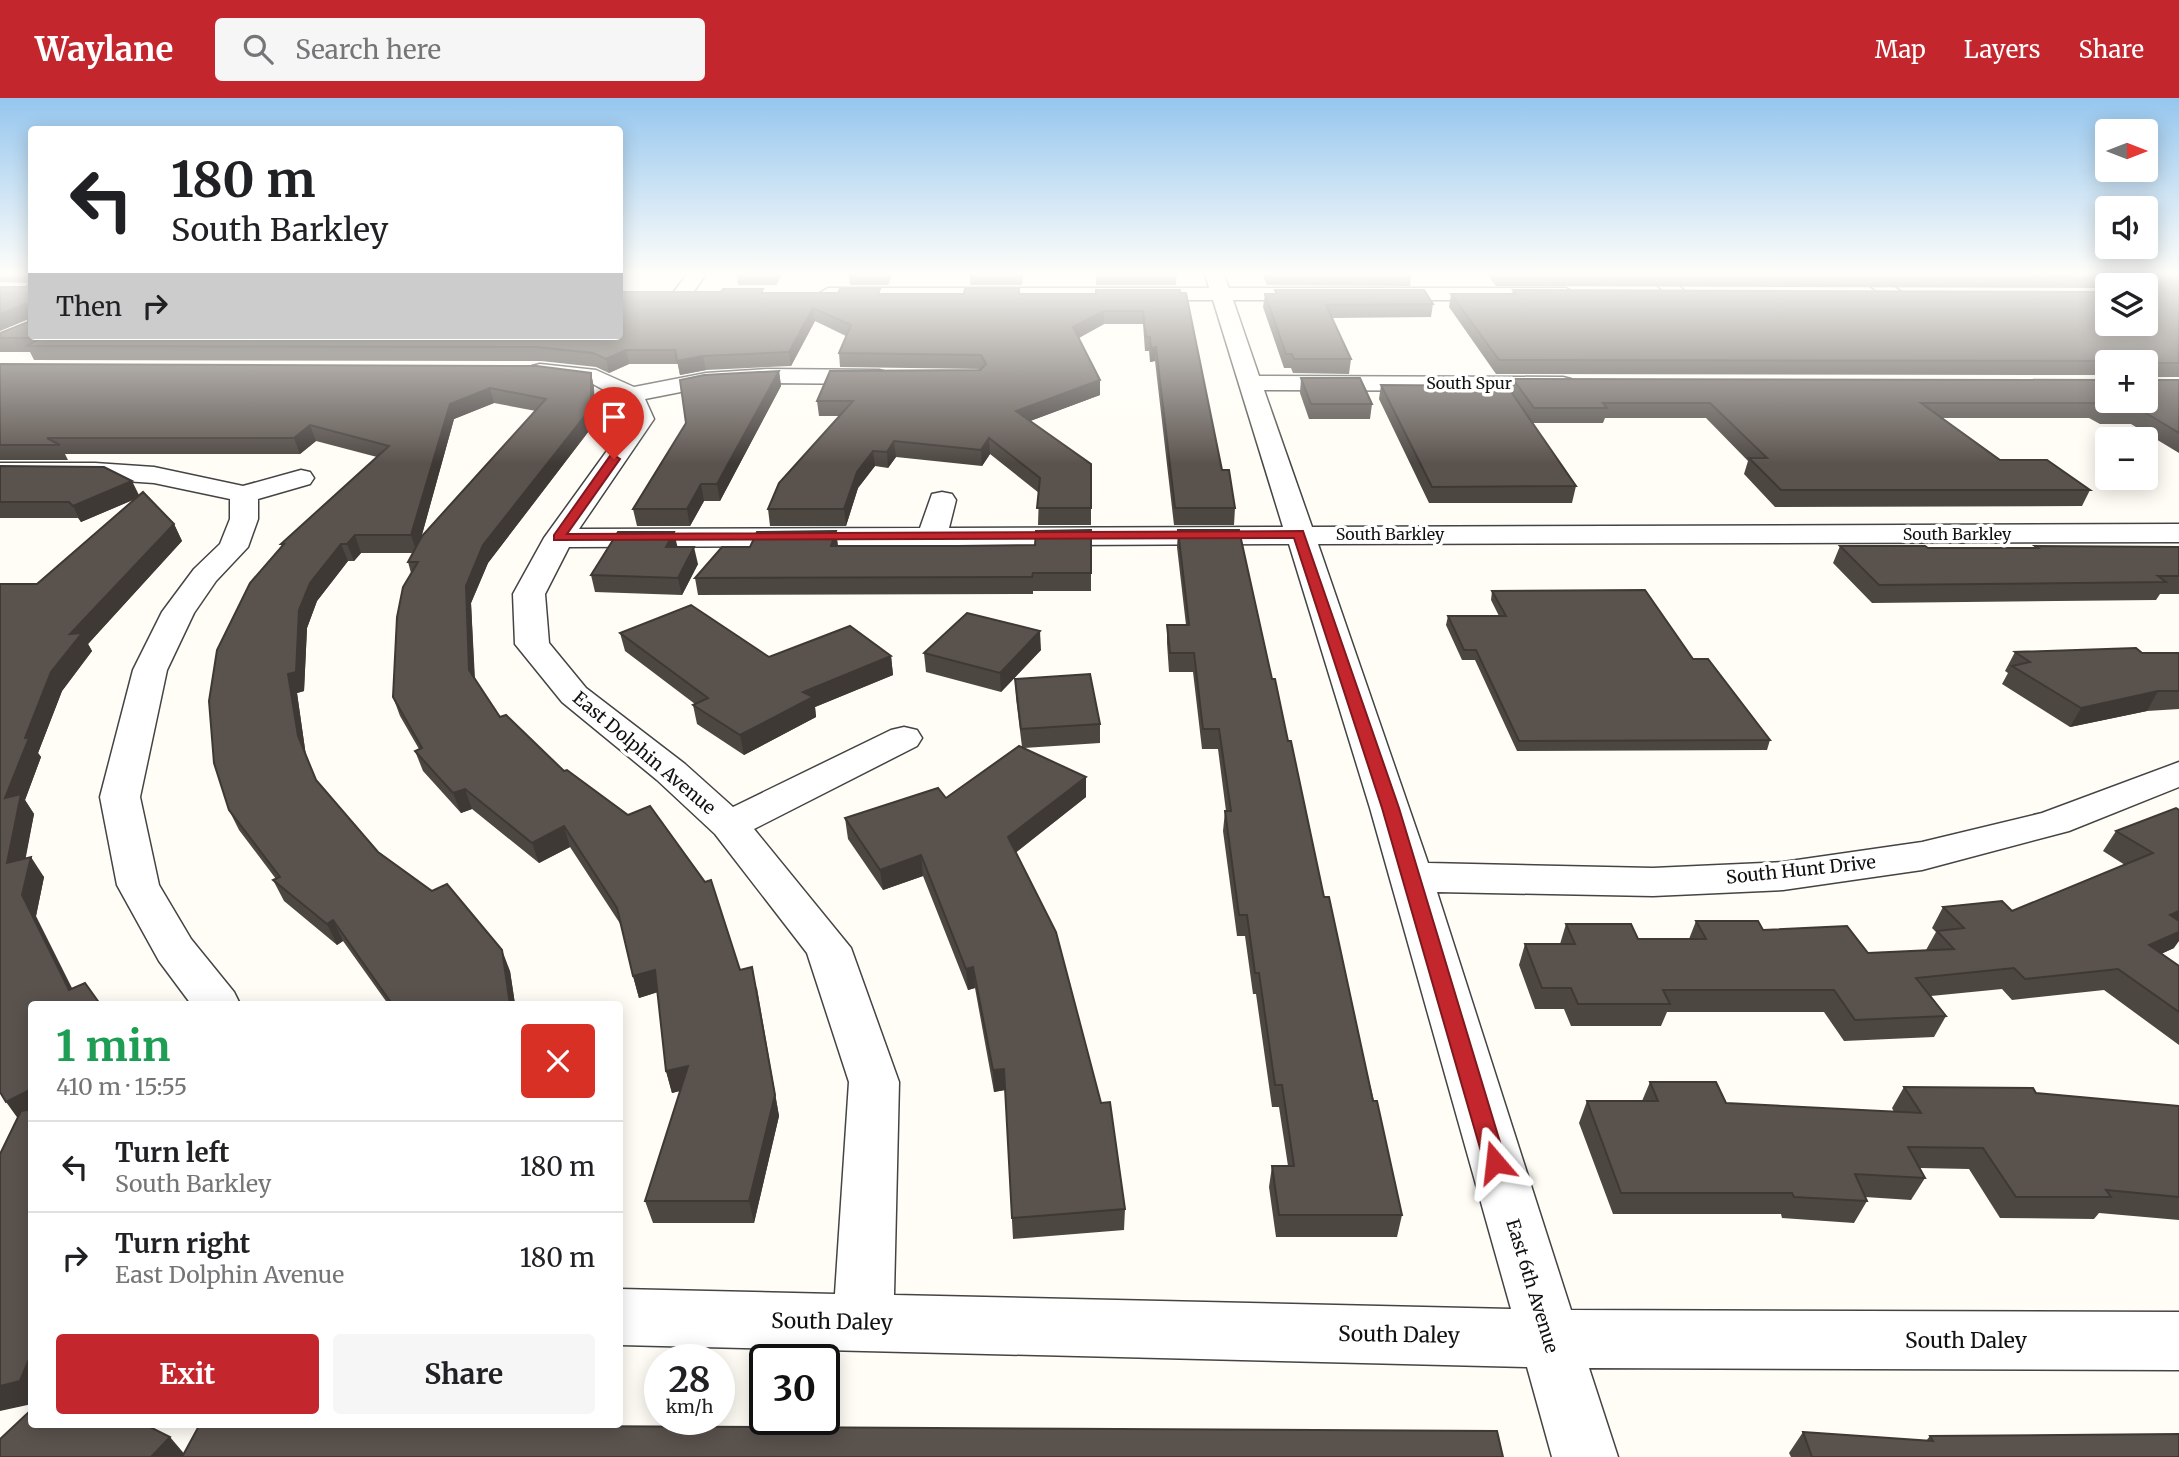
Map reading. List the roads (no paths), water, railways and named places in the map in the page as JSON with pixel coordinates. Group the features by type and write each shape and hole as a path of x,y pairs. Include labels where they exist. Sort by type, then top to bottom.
{"street":[{"name":"East 6th Avenue","path":"1235,336 1298,534 1391,808 1409,877 1585,1457"},
{"path":"513,370 596,377 631,396 706,380 767,376 904,377"},
{"name":"South Spur","path":"1250,383 1582,384"},
{"name":"East Dolphin Avenue","path":"631,396 642,419 559,538 529,594 532,644 573,695 671,772 729,825 828,948 874,1082 863,1322"},
{"path":"0,471 95,471 154,475 244,494 302,478"},
{"path":"215,1001 175,950 138,885 120,797 150,670 178,612 205,575 233,547 244,519 244,494"},
{"path":"932,537 942,500"},
{"name":"South Barkley","path":"559,538 2179,533"},
{"path":"729,825 904,738"},
{"name":"South Hunt Drive","path":"1409,877 1653,882 1783,876 1923,856 2055,821 2179,774"},
{"name":"South Daley","path":"623,1317 1548,1339 2179,1342"}]}
